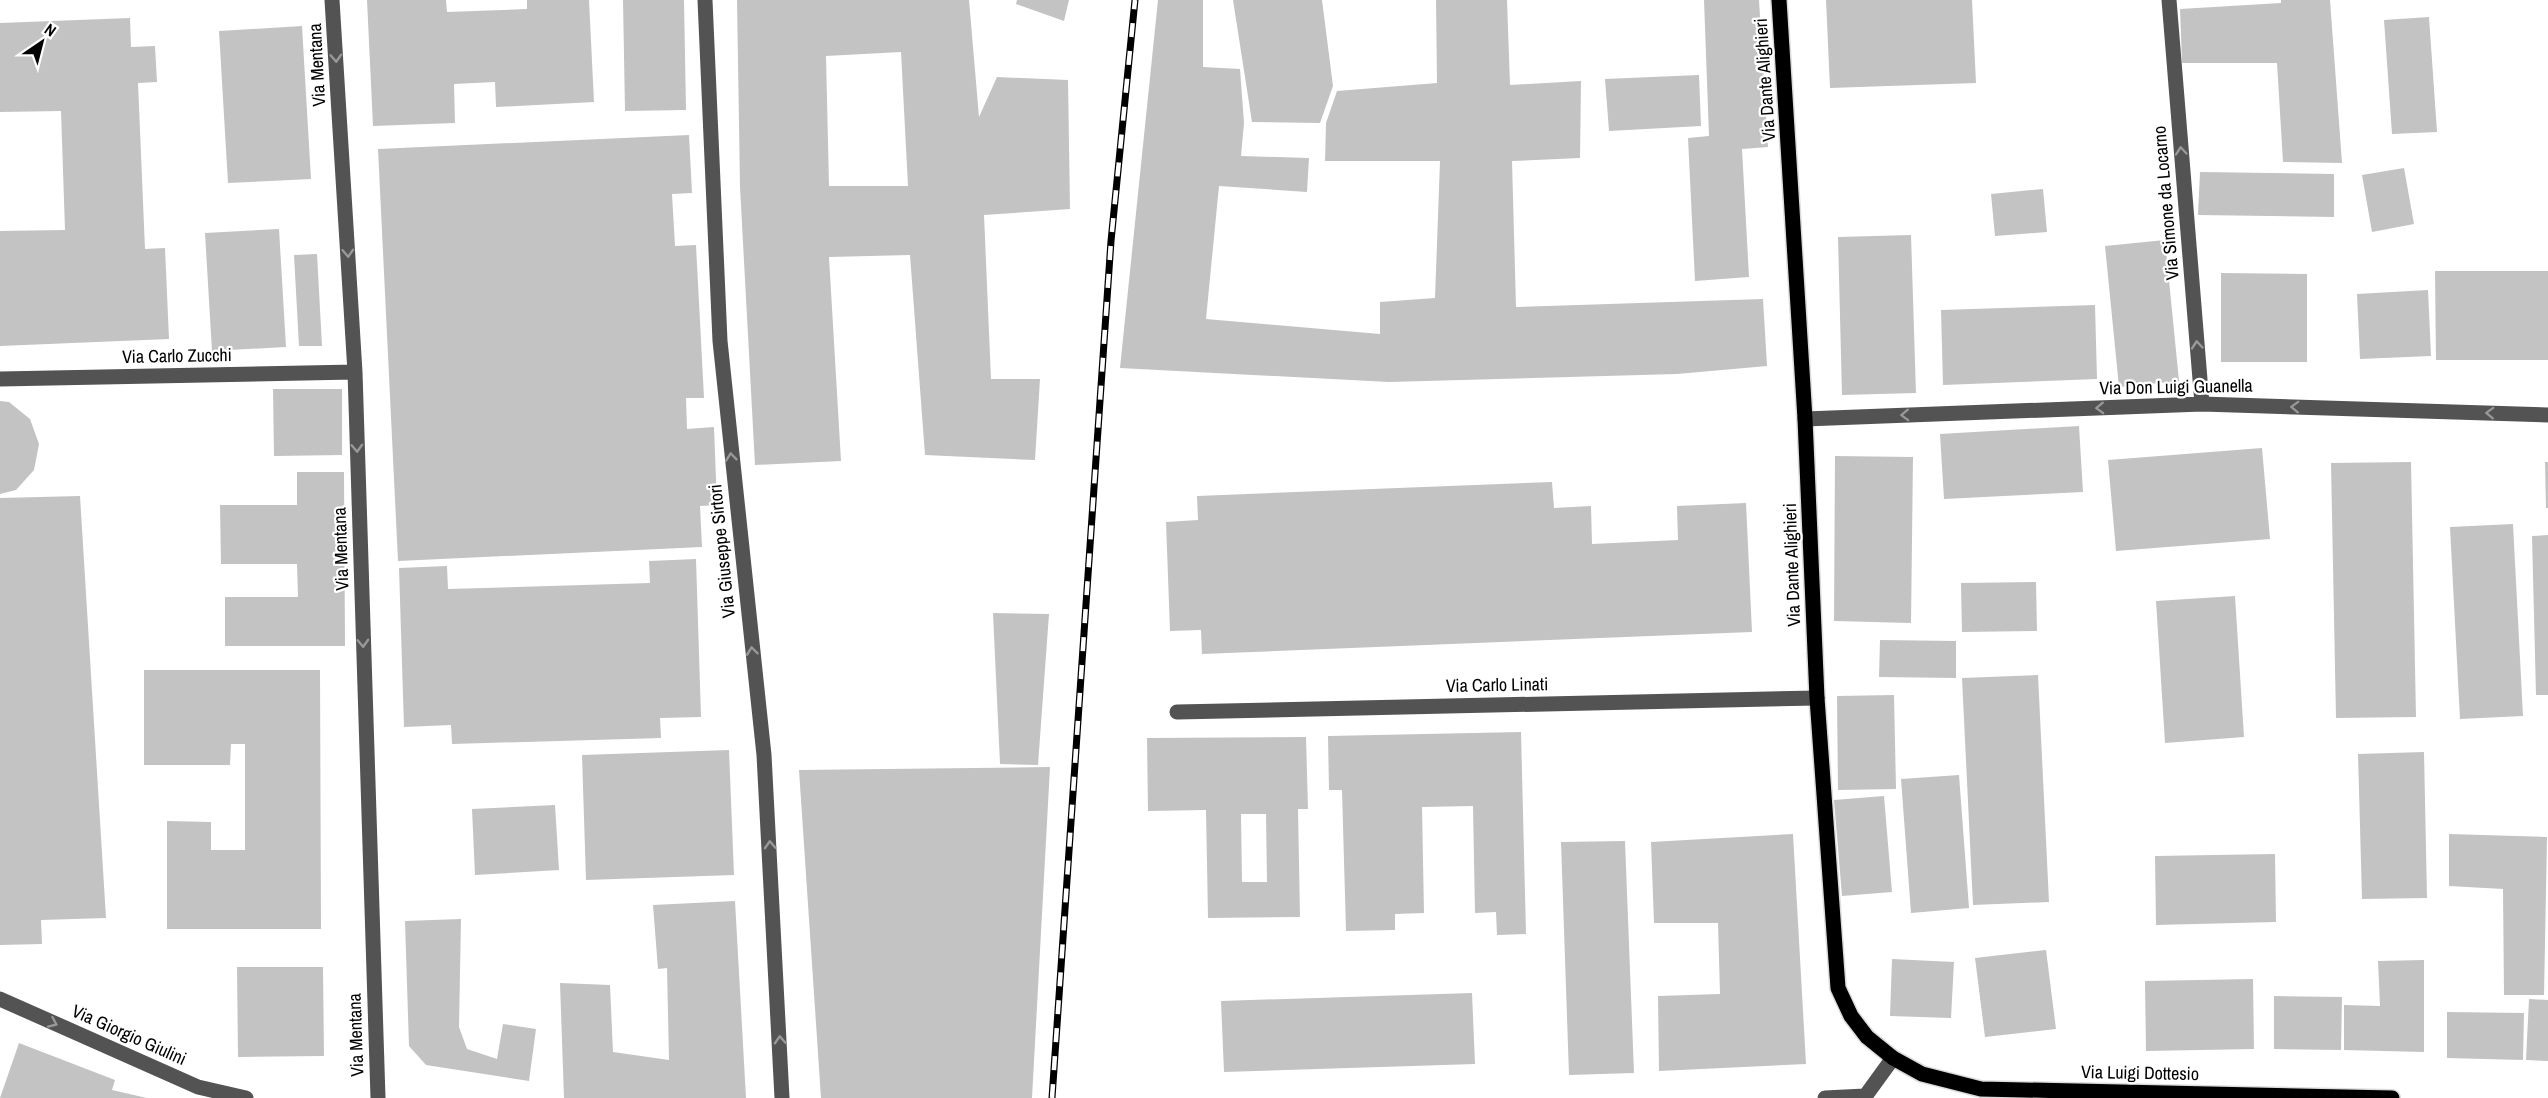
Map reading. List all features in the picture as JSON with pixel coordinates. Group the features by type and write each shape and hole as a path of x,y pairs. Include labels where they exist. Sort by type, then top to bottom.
{"main road":[{"name":"Via Dante Alighieri","path":"1779,0 1805,419 1817,698 1838,988 1851,1016 1867,1037 1893,1058"},
{"name":"Via Luigi Dottesio","path":"1893,1058 1922,1074 1981,1089 2392,1098"}],"street":[{"name":"Via Mentana","path":"332,0 355,372 378,1098"},
{"name":"Via Giuseppe Sirtori","path":"705,0 720,341 764,755 782,1098"},
{"name":"Via Simone da Locarno","path":"2169,0 2202,404"},
{"name":"Via Carlo Zucchi","path":"0,379 355,372"},
{"name":"Via Don Luigi Guanella","path":"1805,419 2202,404 2548,415"},
{"name":"Via Carlo Linati","path":"1177,712 1817,698"},
{"name":"Via Giorgio Giulini","path":"0,999 198,1087 246,1098"},
{"path":"1825,1098 1865,1097 1893,1058"}],"building":[{"path":"367,0 446,0 447,12 527,9 527,0 589,0 594,102 496,107 495,82 454,84 455,123 373,126"},
{"path":"623,0 684,0 686,110 625,111"},
{"path":"737,0 969,0 979,117 997,77 1068,80 1070,209 984,215 991,379 1040,379 1035,460 925,455 910,255 829,257 841,461 755,465 740,187","holes":["901,52 908,186 829,186 826,56"]},
{"path":"1017,0 1069,0 1064,21 1016,4"},
{"path":"1158,0 1203,0 1203,67 1240,69 1244,123 1241,156 1309,158 1307,192 1219,186 1206,319 1380,334 1380,302 1435,298 1440,161 1325,161 1326,123 1337,91 1437,83 1436,0 1507,0 1510,85 1581,81 1580,158 1512,161 1516,307 1763,299 1767,366 1677,374 1389,382 1120,368"},
{"path":"1233,0 1322,0 1333,86 1320,123 1252,122"},
{"path":"1704,0 1759,0 1768,147 1742,149 1749,277 1695,281 1688,138 1709,136"},
{"path":"1826,0 1972,0 1976,83 1830,88"},
{"path":"2281,0 2330,0 2342,163 2283,162 2277,63 2182,63 2180,9 2281,3"},
{"path":"2429,17 2437,132 2392,134 2384,20"},
{"path":"130,18 131,47 155,46 157,82 138,83 145,249 165,248 169,339 0,346 0,231 65,230 61,111 0,112 0,23"},
{"path":"302,26 311,179 228,183 219,31"},
{"path":"1699,75 1701,126 1609,131 1605,79"},
{"path":"689,135 692,193 672,194 675,246 696,245 704,398 686,398 687,429 714,427 717,505 700,506 702,547 398,561 378,149"},
{"path":"2404,168 2414,224 2372,232 2362,175"},
{"path":"2200,172 2334,174 2334,217 2198,215"},
{"path":"2043,189 2047,232 1995,236 1991,194"},
{"path":"279,229 286,347 212,351 205,233"},
{"path":"1911,235 1916,393 1842,395 1838,237"},
{"path":"2165,240 2179,381 2119,387 2105,246"},
{"path":"317,254 322,346 299,346 294,255"},
{"path":"2435,271 2548,271 2548,360 2436,360"},
{"path":"2221,273 2307,274 2307,362 2221,362"},
{"path":"2428,290 2431,356 2360,359 2357,294"},
{"path":"2095,305 2097,379 1943,385 1941,310"},
{"path":"273,389 342,389 342,455 274,456"},
{"path":"0,401 9,402 30,419 39,444 34,470 16,490 0,494"},
{"path":"2079,426 2083,492 1944,499 1940,434"},
{"path":"2262,448 2270,539 2116,551 2108,460"},
{"path":"1835,456 1913,457 1911,623 1834,621"},
{"path":"2411,462 2416,717 2336,718 2331,463"},
{"path":"2545,462 2548,462 2548,508 2546,508"},
{"path":"297,472 344,472 345,646 225,646 225,597 298,597 297,564 221,564 220,505 297,505"},
{"path":"1552,482 1554,508 1591,506 1592,544 1678,540 1677,506 1746,503 1752,632 1202,654 1201,630 1170,631 1166,522 1198,520 1197,496"},
{"path":"80,496 106,918 41,920 42,944 0,945 0,498"},
{"path":"2513,524 2523,716 2460,719 2450,527"},
{"path":"2548,535 2548,695 2536,695 2532,536"},
{"path":"696,559 701,717 660,718 661,738 452,744 451,725 404,727 399,568 447,566 448,589 650,583 649,561"},
{"path":"2036,582 2037,631 1962,632 1961,583"},
{"path":"2235,596 2244,737 2165,743 2156,601"},
{"path":"993,613 1049,614 1038,765 1000,764"},
{"path":"1880,640 1956,641 1956,678 1879,677"},
{"path":"144,670 320,670 321,929 167,929 167,821 211,822 211,850 245,850 245,744 231,744 230,765 144,765"},
{"path":"2038,675 2049,902 1973,905 1962,678"},
{"path":"1894,695 1896,789 1838,790 1837,696"},
{"path":"1521,732 1526,934 1497,935 1496,912 1475,913 1473,806 1422,807 1424,913 1395,914 1395,930 1346,931 1342,790 1329,790 1328,736"},
{"path":"1306,737 1308,809 1298,809 1300,917 1208,918 1206,810 1148,811 1147,738","holes":["1241,814 1266,814 1267,882 1242,882"]},
{"path":"729,750 734,875 586,880 582,755"},
{"path":"2424,752 2427,898 2362,899 2358,754"},
{"path":"1050,767 1032,1098 821,1098 799,770"},
{"path":"1959,775 1969,908 1911,913 1901,779"},
{"path":"1884,796 1892,892 1842,896 1834,800"},
{"path":"555,805 559,870 475,875 472,809"},
{"path":"1793,834 1806,1064 1659,1071 1658,996 1720,994 1718,923 1654,923 1651,842"},
{"path":"2449,834 2547,837 2544,995 2504,995 2503,889 2449,886"},
{"path":"1625,841 1634,1073 1569,1075 1561,842"},
{"path":"2275,854 2276,922 2156,925 2155,856"},
{"path":"735,901 746,1098 564,1098 560,983 610,985 613,1052 669,1060 667,968 658,969 653,905"},
{"path":"461,919 459,1027 467,1049 497,1059 503,1024 536,1029 529,1081 426,1065 409,1046 405,921"},
{"path":"2046,950 2056,1029 1985,1037 1975,958"},
{"path":"1892,959 1954,962 1951,1018 1890,1016"},
{"path":"2424,960 2424,1052 2344,1050 2344,1005 2380,1006 2378,961"},
{"path":"237,967 323,967 324,1056 238,1057"},
{"path":"2253,979 2254,1049 2146,1051 2145,981"},
{"path":"1472,993 1475,1064 1224,1072 1221,1001"},
{"path":"2274,996 2342,997 2341,1050 2274,1049"},
{"path":"2529,999 2548,1000 2548,1061 2526,1060"},
{"path":"2447,1012 2524,1013 2523,1060 2447,1058"},
{"path":"19,1043 115,1080 112,1090 147,1098 0,1098"}],"railway":[{"path":"1052,1098 1111,241 1135,0"}]}
